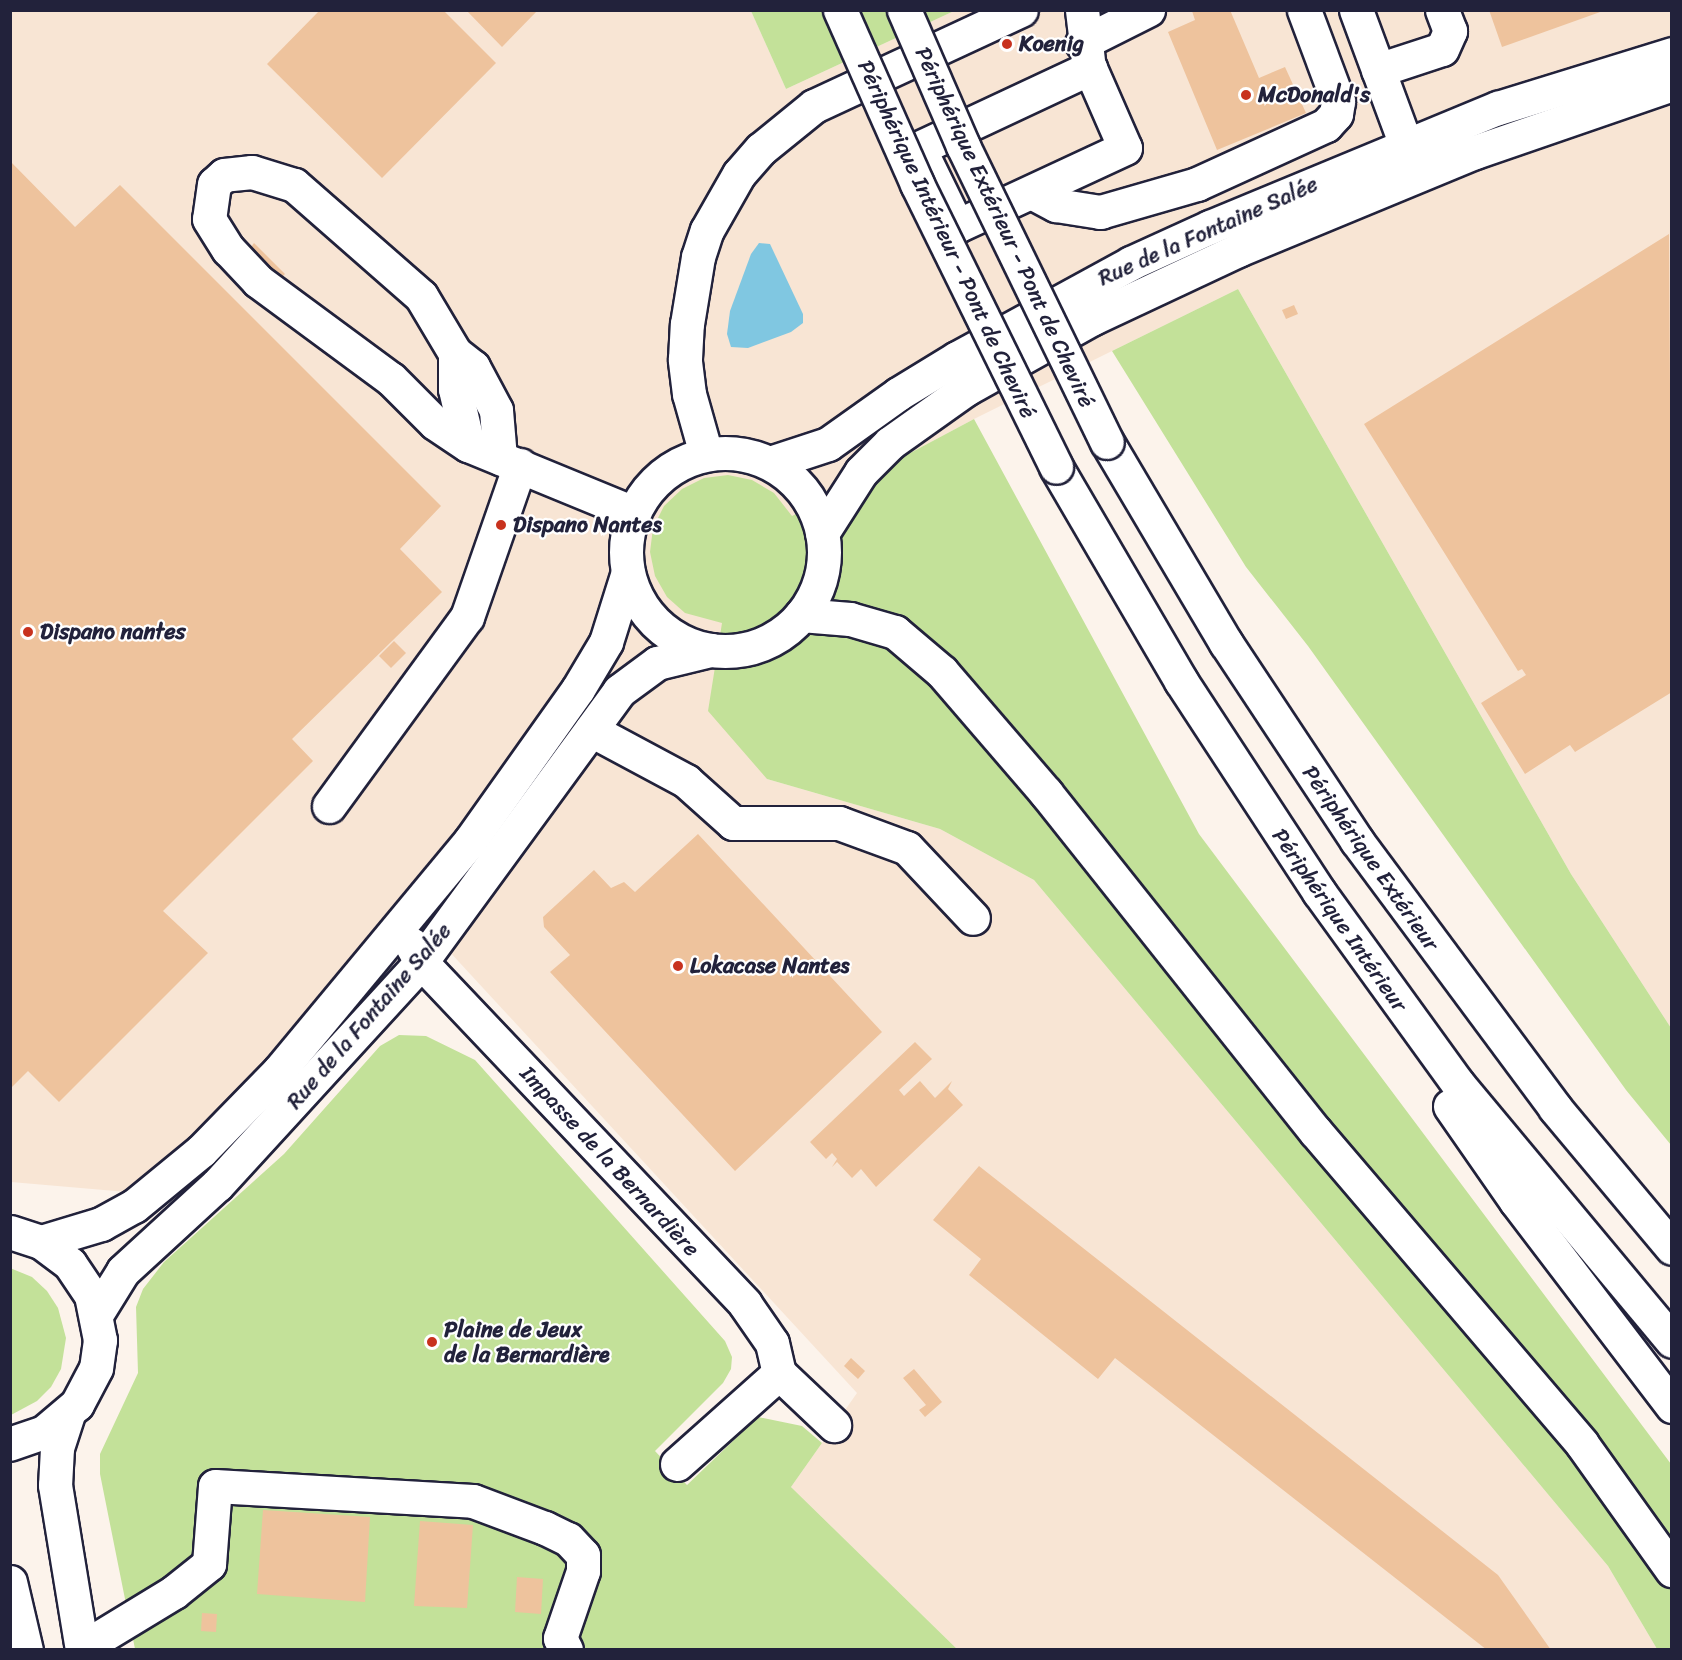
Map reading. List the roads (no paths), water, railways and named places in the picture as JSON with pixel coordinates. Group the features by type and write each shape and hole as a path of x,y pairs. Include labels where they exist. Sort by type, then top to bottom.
{"main road":[{"name":"Périphérique Intérieur - Pont de Cheviré","path":"840,10 917,184 1056,467"},
{"name":"Périphérique Extérieur - Pont de Cheviré","path":"904,10 968,157 1107,442"},
{"path":"706,454 689,394 685,359 693,285 707,230 739,174 761,149 814,106 842,91 1021,10"},
{"path":"842,91 919,147 957,226 1033,193 1125,148 1086,55 1082,10"},
{"path":"919,147 1086,55 1148,10"},
{"path":"1033,193 1056,205 1100,212 1197,184 1326,124 1336,114 1338,100 1304,10"},
{"path":"1356,10 1406,145"},
{"path":"1378,70 1442,49 1450,31 1442,10"},
{"name":"Rue de la Fontaine Salée","path":"770,464 828,444 947,364 1131,263 1498,108 1671,54"},
{"name":"Rue de la Fontaine Salée","path":"822,533 861,472 890,443 966,389 1093,318 1355,201 1474,153 1671,84"},
{"path":"329,806 467,617 510,462 496,410 473,367 455,353 421,296 294,185 252,172 224,175 214,184 209,219 228,249 258,281 390,379 435,423 468,445 510,462 634,513"},
{"path":"455,353 455,389 468,445"},
{"name":"Périphérique Extérieur","path":"1107,442 1226,643 1357,841 1555,1108 1671,1248"},
{"path":"706,454 745,454 770,464 805,493 822,533 822,571 801,615 766,642 739,650 710,650 672,636 652,619 637,597 627,572 626,546 634,513 659,477 681,462 706,454"},
{"name":"Périphérique Intérieur","path":"1056,467 1181,681 1272,824 1383,983 1524,1168 1671,1341"},
{"name":"Rue de la Fontaine Salée","path":"41,1242 101,1224 134,1206 193,1159 279,1071 470,841 578,689 606,642 627,572"},
{"path":"801,615 850,619 895,632 942,672 1046,793 1315,1131 1582,1444 1671,1570"},
{"name":"Rue de la Fontaine Salée","path":"97,1313 123,1271 217,1185 421,963 591,730 635,676 657,663 710,650"},
{"path":"1181,681 1183,721 1516,1202 1671,1406"},
{"path":"591,730 686,781 733,824 839,823 907,848 973,918"},
{"path":"419,905 410,942 421,963"},
{"name":"Impasse de la Bernardière","path":"421,963 745,1304 772,1343 779,1373"},
{"path":"10,1232 41,1242 82,1279 97,1313 100,1340 96,1368 85,1393 68,1414 44,1432 10,1444"},
{"path":"677,1464 779,1373 834,1425"},
{"path":"68,1414 57,1448 56,1485 82,1649 174,1592 209,1564 215,1486 473,1501 545,1528 568,1539 584,1555 582,1571 560,1638 566,1650"},
{"path":"10,1582 26,1650"}],"water":[{"path":"759,243 770,244 803,314 803,323 791,332 748,348 731,347 727,334 730,311 751,254"}],"place":[{"name":"Koenig","path":"1007,44"},
{"name":"McDonald's","path":"1246,95"},
{"name":"Dispano Nantes","path":"501,525"},
{"name":"Dispano nantes","path":"28,632"},
{"name":"Lokacase Nantes","path":"678,966"},
{"name":"Plaine de Jeux de la Bernardière","path":"432,1342"}]}
